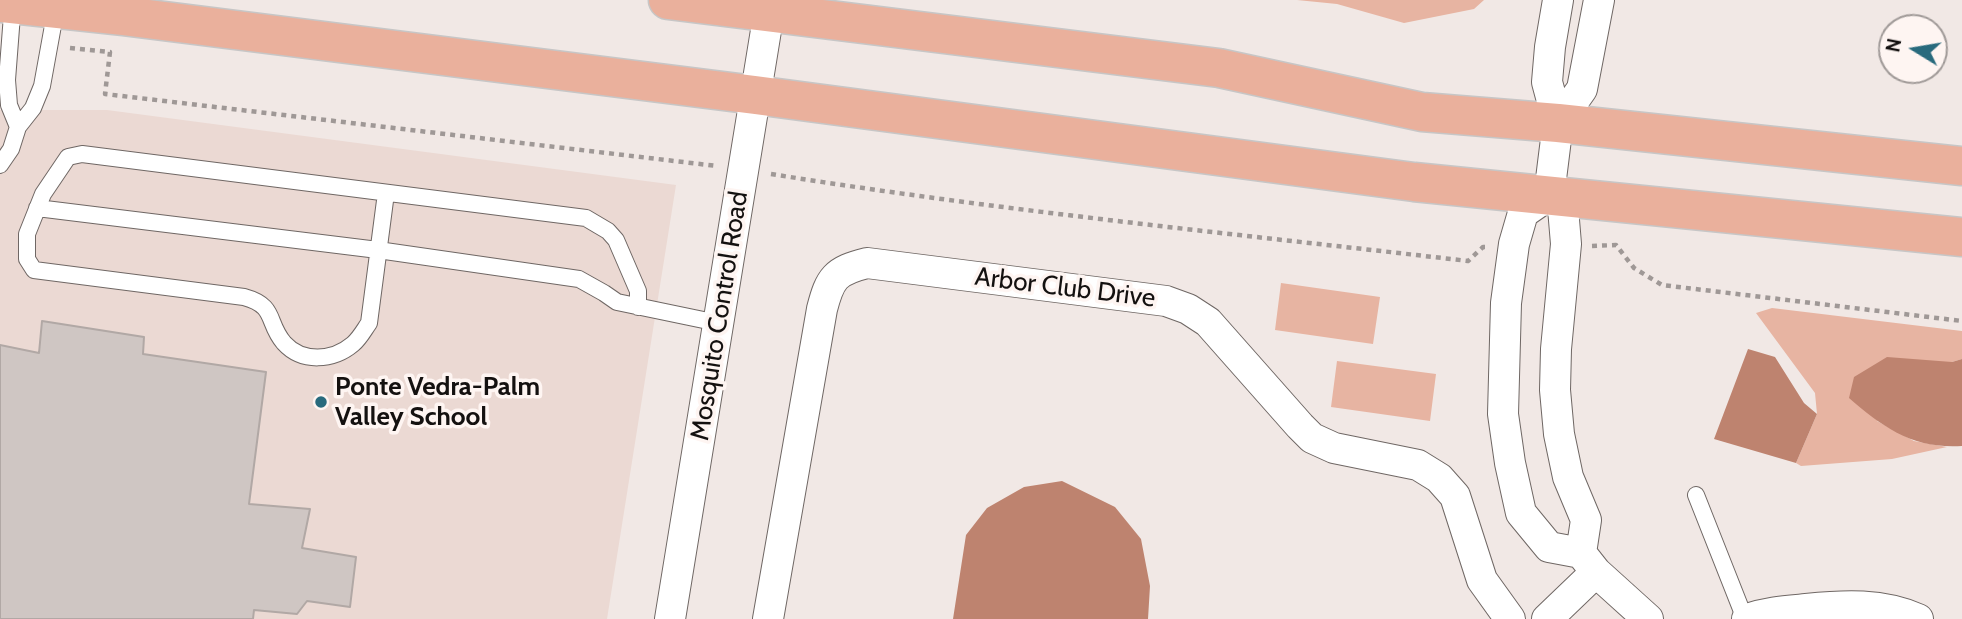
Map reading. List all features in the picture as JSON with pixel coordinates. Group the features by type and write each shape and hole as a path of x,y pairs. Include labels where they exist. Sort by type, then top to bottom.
{"main road":[{"path":"668,0 791,9 1219,68 1422,112 1558,123 1962,166"},
{"path":"9,3 57,4 1414,182 1962,237"}],"street":[{"path":"1558,0 1547,82 1558,123 1549,195 1524,213 1514,244 1506,303 1503,414 1510,463 1521,513 1549,547 1589,563 1648,619"},
{"path":"1558,123 1582,89 1599,0"},
{"name":"Mosquito Control Road","path":"670,619 755,95 791,9"},
{"path":"1547,619 1589,563 1586,520 1568,477 1559,434 1555,390 1556,349 1566,244 1563,208 1549,195"},
{"name":"Arbor Club Drive","path":"768,619 827,289 839,272 867,263 1166,301 1188,309 1208,322 1312,438 1334,448 1418,465 1439,478 1455,496 1482,580 1499,615"},
{"path":"1746,619 1767,612 1792,615 1838,606 1874,607 1908,614 1918,619"}],"lane":[{"path":"9,3 7,80 9,104 18,127"},
{"path":"0,165 42,86 57,4"},
{"path":"386,192 369,323 352,345 329,356 317,358 291,349 282,340 266,308 256,300 34,270 27,259 27,234 43,194 68,157 82,154 386,192 586,218 608,231 616,240 638,291 638,307"},
{"path":"37,208 378,250 579,279 617,302 718,323"},
{"path":"1696,495 1746,619"}],"path":[{"path":"49,47 110,52 105,93 744,169 854,187 1468,261 1483,247 1514,244"},
{"path":"1566,244 1616,246 1634,268 1662,285 1962,321"}],"shaded area":[{"path":"1297,0 1484,0 1474,9 1404,23 1337,4"},
{"name":"Ponte Vedra-Palm Valley School","path":"0,110 107,110 676,185 607,619 0,619"},
{"path":"1281,283 1380,297 1373,344 1275,330"},
{"path":"1772,308 1962,331 1962,359 1952,362 1877,421 1914,441 1947,447 1892,459 1801,466 1796,463 1817,414 1815,393 1756,313"},
{"path":"1748,349 1775,357 1804,403 1817,414 1796,463 1714,439"},
{"path":"1887,357 1952,362 1962,359 1962,446 1929,444 1914,440 1887,427 1849,398 1854,377"},
{"path":"1337,361 1436,374 1430,421 1331,407"},
{"path":"1062,481 1115,507 1141,539 1150,586 1148,619 953,619 966,535 987,508 1024,487"}],"building":[{"path":"42,321 144,337 143,354 266,372 249,504 310,509 302,548 356,557 350,607 307,601 297,614 254,610 253,619 0,619 0,345 39,353"}],"place":[{"name":"Ponte Vedra-Palm Valley School","path":"321,402"}]}
